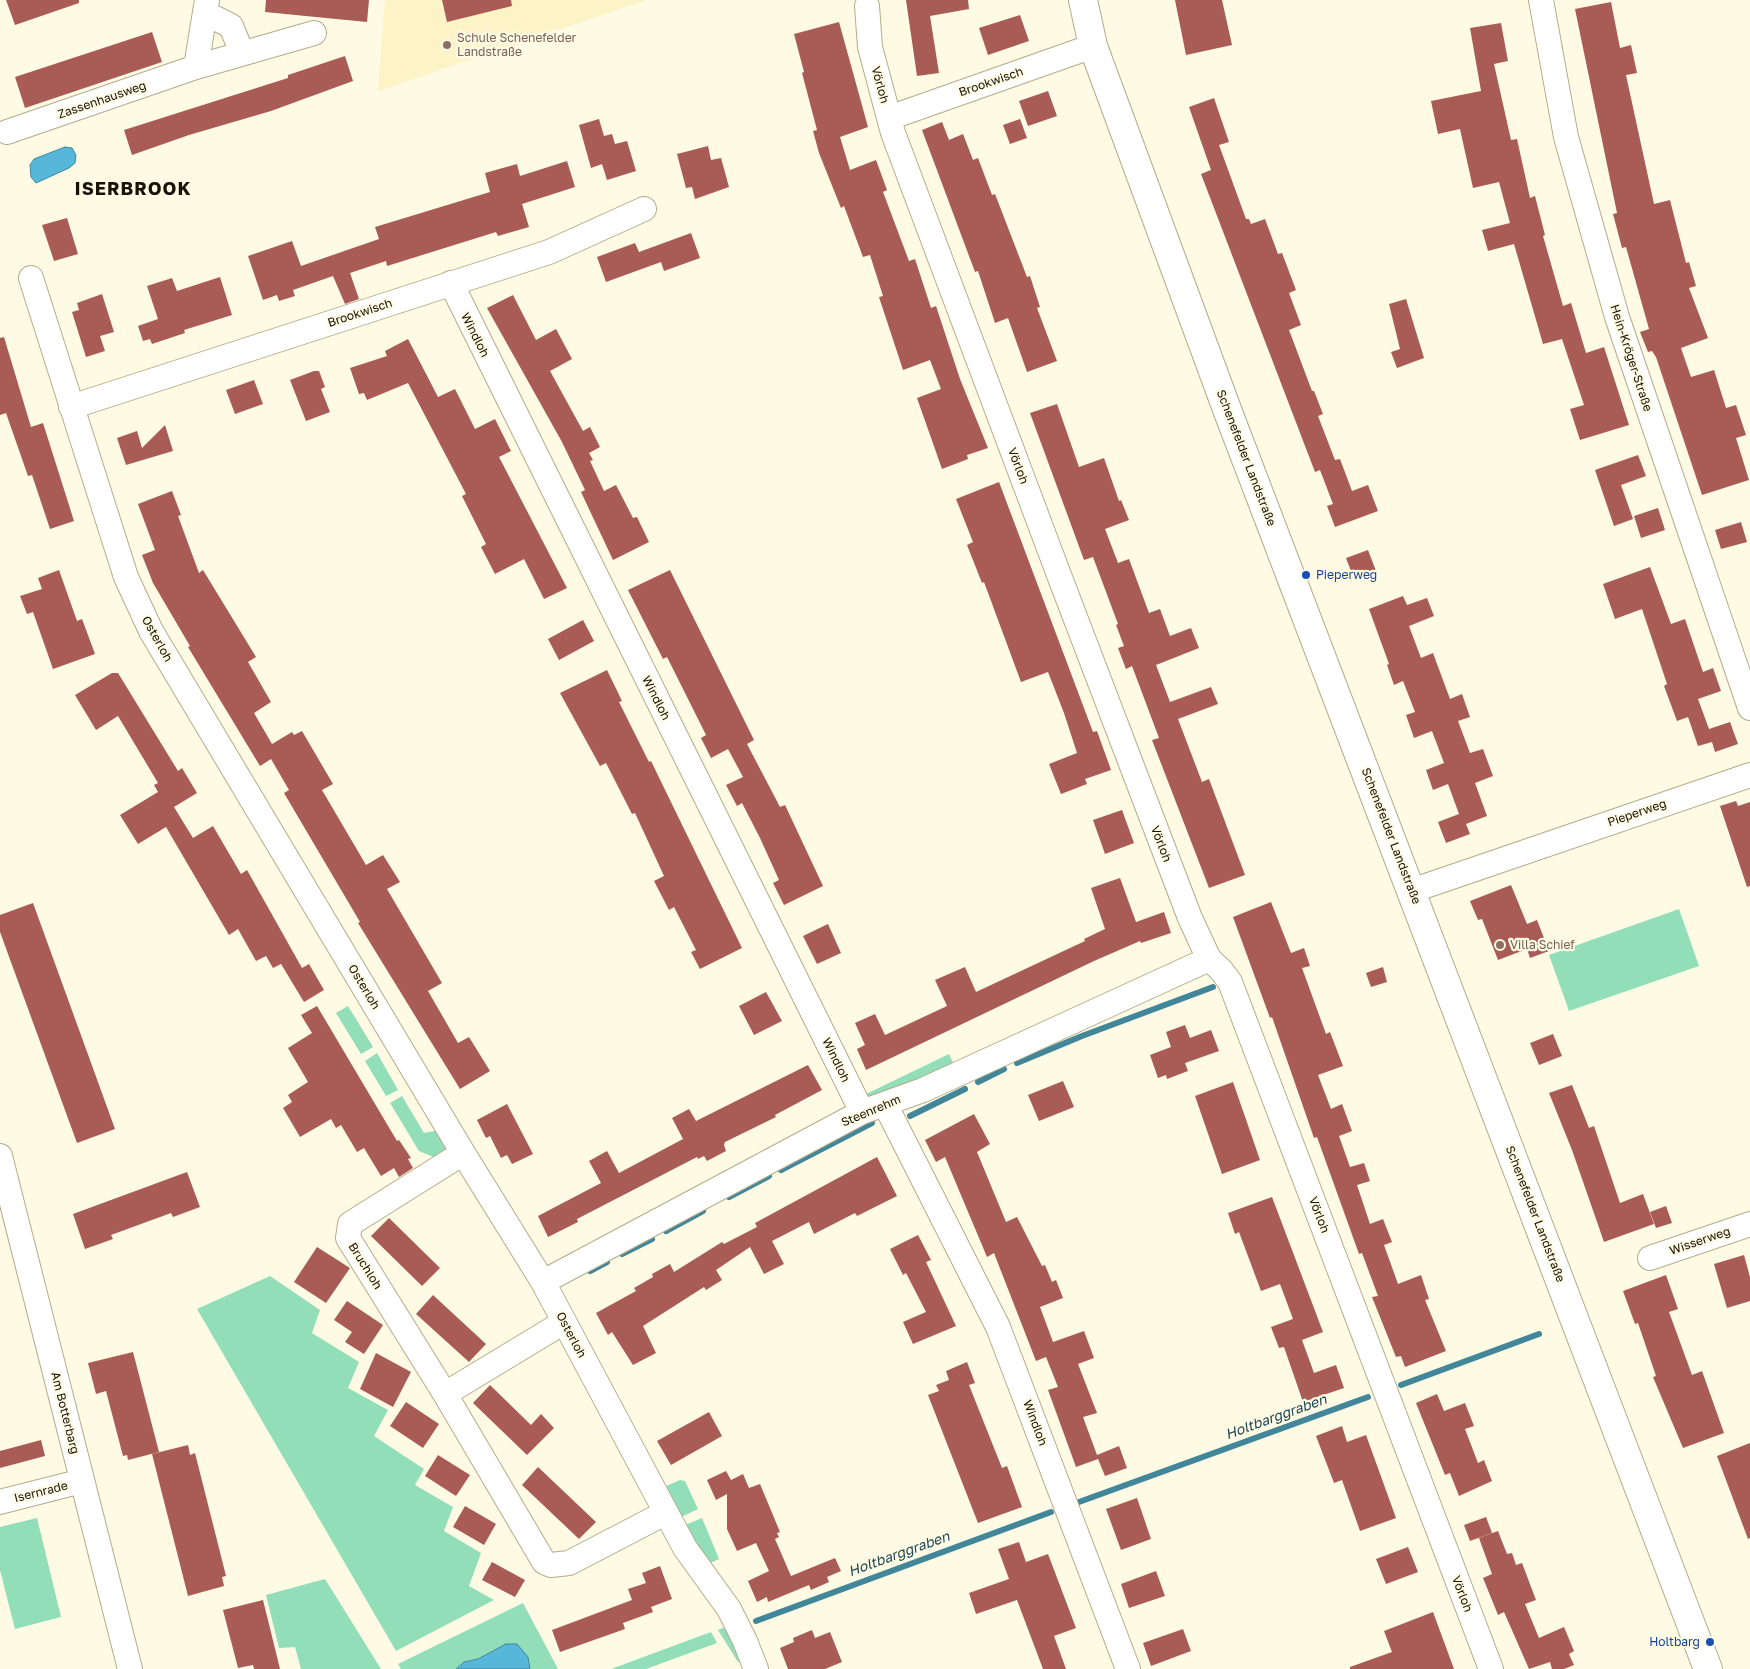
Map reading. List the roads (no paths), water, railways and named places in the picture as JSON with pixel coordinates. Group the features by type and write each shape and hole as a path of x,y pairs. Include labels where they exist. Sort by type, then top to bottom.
{"main road":[{"name":"Schenefelder Landstraße","path":"1083,0 1093,46 1224,402 1708,1669"}],"street":[{"name":"Hein-Kröger-Straße","path":"1541,0 1566,137 1617,317 1750,708"},
{"path":"196,67 206,6 231,26 242,53"},
{"name":"Vörloh","path":"867,6 870,47 888,118 1120,738 1190,918 1208,959 1221,970 1230,982 1491,1669"},
{"name":"Zassenhausweg","path":"7,132 196,67 314,33"},
{"name":"Brookwisch","path":"888,118 1093,46"},
{"name":"Brookwisch","path":"71,406 549,252 644,209"},
{"name":"Osterloh","path":"31,278 126,577 151,631 463,1153 543,1282 665,1513 685,1548 729,1609 756,1669"},
{"name":"Windloh","path":"451,283 862,1112"},
{"name":"Pieperweg","path":"1411,891 1750,775"},
{"name":"Steenrehm","path":"543,1282 862,1112 923,1090 1208,959"},
{"name":"Windloh","path":"885,1104 998,1327 1128,1669"},
{"name":"Bruchloh","path":"463,1153 350,1224 348,1238 445,1394 538,1555 551,1565 569,1563 665,1513"},
{"name":"Am Botterbarg","path":"0,1156 130,1669"},
{"name":"Wisserweg","path":"1650,1258 1750,1224"},
{"path":"445,1394 564,1322"},
{"name":"Isernrade","path":"0,1502 82,1481"}],"water":[{"path":"65,147 72,148 76,155 75,163 69,168 36,183 31,177 30,165 34,159"},
{"path":"506,1644 517,1644 528,1657 530,1669 456,1669 464,1662 478,1659"}],"waterway":[{"path":"1017,1063 1082,1036 1213,987"},
{"path":"978,1082 1004,1069"},
{"path":"910,1116 965,1089"},
{"path":"781,1170 872,1123"},
{"path":"729,1197 769,1176"},
{"path":"666,1231 703,1211"},
{"path":"622,1254 652,1239"},
{"path":"590,1271 607,1262"},
{"name":"Holtbarggraben","path":"1401,1385 1539,1334"},
{"name":"Holtbarggraben","path":"1079,1502 1368,1397"},
{"name":"Holtbarggraben","path":"756,1621 1051,1512"}],"place":[{"name":"Schule Schenefelder Landstraße","path":"447,45"},
{"name":"Pieperweg","path":"1306,575"},
{"name":"Villa Schief","path":"1500,945"},
{"name":"Holtbarg","path":"1710,1642"}],"district":[{"name":"ISERBROOK","path":"133,189"}]}
